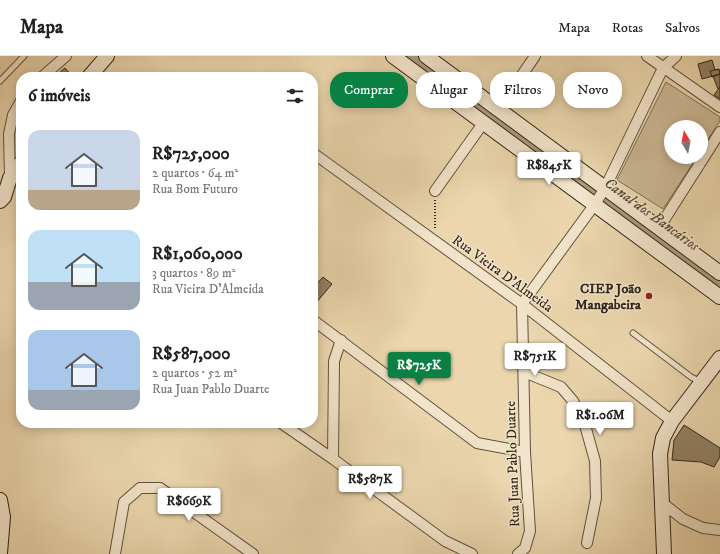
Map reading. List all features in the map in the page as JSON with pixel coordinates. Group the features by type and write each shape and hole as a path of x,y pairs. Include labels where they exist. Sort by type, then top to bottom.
{"street":[{"path":"48,72 66,56"},
{"path":"93,72 107,56"},
{"path":"393,56 595,203 720,297"},
{"path":"426,56 720,273"},
{"path":"498,110 535,56"},
{"path":"647,56 720,107"},
{"path":"522,304 605,189 663,68 676,56"},
{"path":"10,178 9,134 13,115 16,110"},
{"path":"435,191 484,122"},
{"path":"659,228 720,132"},
{"name":"Rua Vieira D'Almeida","path":"318,157 522,304 672,421"},
{"path":"0,201 4,197 10,178 16,170"},
{"name":"Rua Juan Pablo Duarte","path":"518,554 525,548 530,531 525,452 522,304"},
{"path":"318,324 477,444 525,452"},
{"path":"333,459 334,360 341,340"},
{"path":"664,554 660,454 663,438 672,421 720,358"},
{"path":"524,372 561,387 572,401 585,426 595,461 596,498 587,543"},
{"path":"288,428 445,541 472,554"},
{"path":"115,554 124,502 140,488 160,488 253,554"},
{"path":"0,500 3,517 0,553"},
{"path":"661,502 683,518 703,528 720,530"}],"lane":[{"path":"0,81 24,56"},
{"path":"633,333 691,376 702,382"}],"path":[{"path":"434,240 435,191"}],"shaded area":[{"path":"666,82 720,117 720,121 708,139 708,120 664,120 664,164 692,164 663,209 617,180"}],"building":[{"path":"712,60 715,70 719,69 720,74 702,79 698,64"},
{"path":"65,68 68,72 60,72"},
{"path":"719,69 720,74 712,77 710,71"},
{"path":"720,74 720,87 718,89 713,76"},
{"path":"720,87 720,99 714,95"},
{"path":"323,277 332,284 318,300 318,282"},
{"path":"684,425 720,448 720,457 714,467 701,462 672,460 674,440"}],"waterway":[{"name":"Canal dos Bancários","path":"410,56 720,283"}],"place":[{"name":"CIEP João Mangabeira","path":"649,296"}]}
